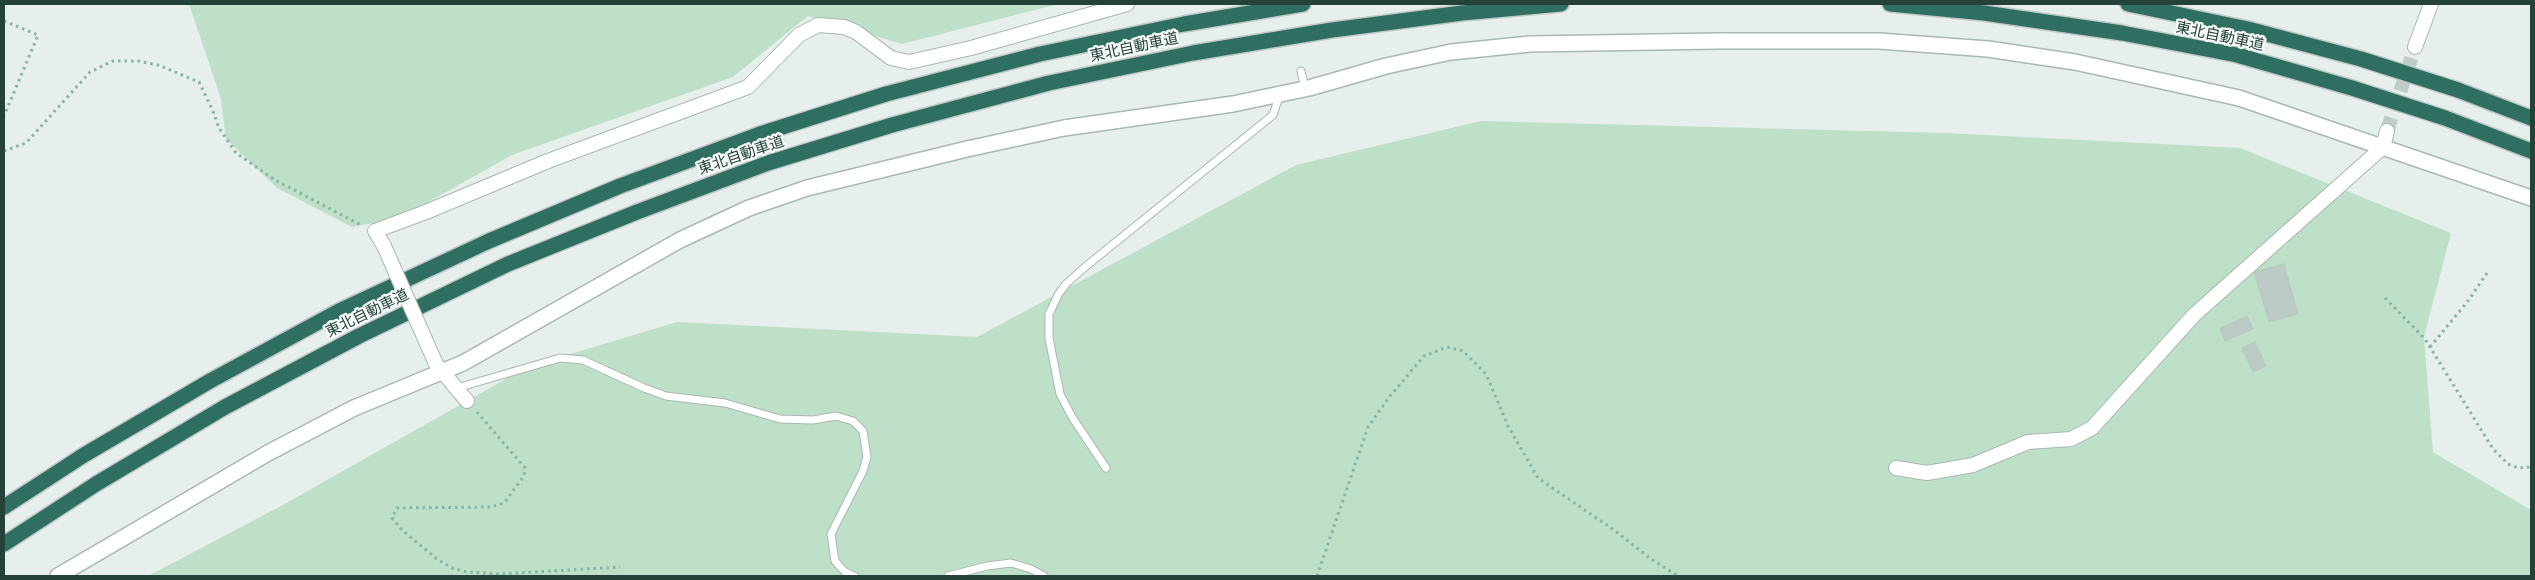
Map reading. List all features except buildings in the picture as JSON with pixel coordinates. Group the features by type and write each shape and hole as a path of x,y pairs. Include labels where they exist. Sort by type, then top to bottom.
{"highway":[{"name":"東北自動車道","path":"4,507 84,455 210,380 339,311 489,241 620,186 760,134 886,94 1040,54 1184,24 1303,4"},
{"name":"東北自動車道","path":"4,544 96,484 225,407 358,336 508,264 637,212 768,163 892,125 1049,83 1193,53 1332,30 1472,12 1561,4"},
{"name":"東北自動車道","path":"1890,4 1984,13 2122,33 2237,55 2352,88 2445,118 2531,151"},
{"name":"東北自動車道","path":"2128,4 2248,28 2361,59 2458,90 2531,118"}],"street":[{"path":"468,401 439,368 384,246 375,231 548,162 748,87 799,35 818,25 844,27 856,32 891,58 909,62 971,48 1127,4"},
{"path":"2415,48 2432,4"},
{"path":"58,576 268,453 354,408 439,368 680,240 749,208 807,188 1064,128 1232,104 1305,89 1451,52 1530,44 1879,40 1988,48 2150,78 2239,98 2531,198"},
{"path":"1896,468 1927,473 1973,465 2028,442 2071,439 2092,428 2194,315 2383,147 2387,132"}],"lane":[{"path":"1301,71 1305,89"},
{"path":"1106,468 1072,418 1060,394 1049,338 1049,314 1058,295 1066,284 1085,267 1273,115 1280,94"},
{"path":"457,388 560,358 583,360 666,396 725,403 780,418 813,420 836,416 853,421 863,432 867,457 863,471 831,534 835,561 846,572 854,576"},
{"path":"948,576 987,566 1011,563 1031,569 1044,576"}],"path":[{"path":"4,21 38,35 4,116"},
{"path":"4,151 26,143 90,72 113,61 138,61 158,66 198,82 214,111 219,128 236,153 275,180 375,231"},
{"path":"2430,347 2468,301 2487,274"},
{"path":"2384,298 2425,339 2492,450 2508,464 2518,468 2531,467"},
{"path":"1317,576 1368,427 1390,396 1424,356 1447,347 1463,351 1486,374 1508,426 1538,478 1614,530 1651,559 1678,576"},
{"path":"468,401 525,468 524,476 504,503 491,508 397,508 392,518 402,530 436,559 452,568 467,572 499,574 620,567"}],"green space":[{"path":"189,4 1058,4 902,44 808,16 733,77 512,155 400,218 352,227 277,188 226,139 221,99"},
{"path":"1481,121 1946,133 2240,148 2451,233 2424,337 2433,452 2531,510 2531,576 148,576 281,506 527,367 677,322 977,337 1296,165"}],"tunnel":[{"path":"2387,131 2415,47"}]}
